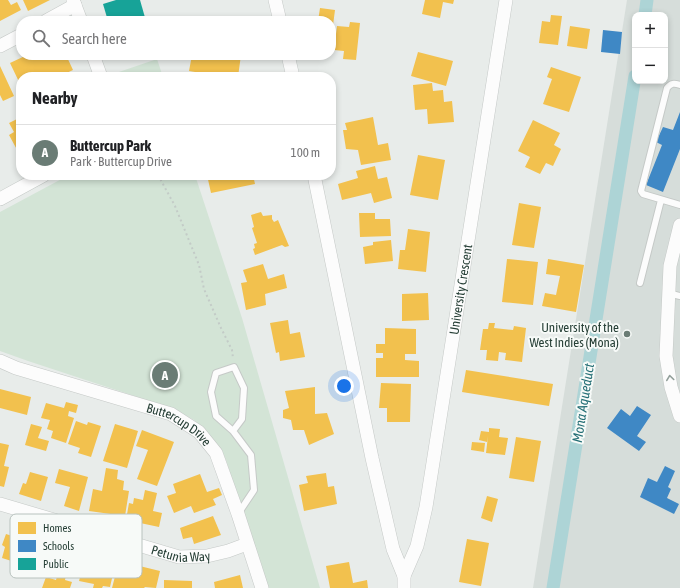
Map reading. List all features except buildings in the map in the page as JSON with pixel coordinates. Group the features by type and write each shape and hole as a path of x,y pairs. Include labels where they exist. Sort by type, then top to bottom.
{"street":[{"path":"275,0 279,16"},
{"name":"University Crescent","path":"404,582 417,546 426,506 506,0"},
{"path":"54,16 76,2 80,16"},
{"path":"0,46 16,38"},
{"path":"95,60 99,72"},
{"path":"289,60 292,72"},
{"path":"0,199 35,180"},
{"name":"University Crescent","path":"315,180 393,549 404,582"},
{"path":"680,225 670,266 674,294 666,356 671,387 680,416"},
{"name":"Buttercup Drive","path":"0,361 16,368 171,414 199,432 216,453 262,588"},
{"name":"Petunia Way","path":"0,504 34,514"},
{"name":"Petunia Way","path":"142,546 179,557 207,556 228,551 247,544"}],"lane":[{"path":"680,85 674,83 670,84 667,88 641,191 643,194 680,206"},
{"path":"640,283 661,200"},
{"path":"233,431 242,419 244,388 234,367 216,373 211,392 216,416 233,431 251,455 254,490 238,514"}],"path":[{"path":"161,180 175,206 199,265 204,289 232,350 234,367"}],"shaded area":[{"name":"University of the West Indies (Mona)","path":"627,0 680,0 680,588 533,588"}],"green space":[{"path":"157,60 161,72 119,72"},
{"path":"60,180 197,180 242,318 320,588 268,588 226,460 214,441 194,420 174,409 0,351 0,212"}],"waterway":[{"name":"Mona Aqueduct","path":"645,12 647,0"},
{"name":"Mona Aqueduct","path":"553,588 634,84"}],"place":[{"name":"University of the West Indies (Mona)","path":"627,334"},
{"name":"Buttercup Park","path":"165,375"}]}
